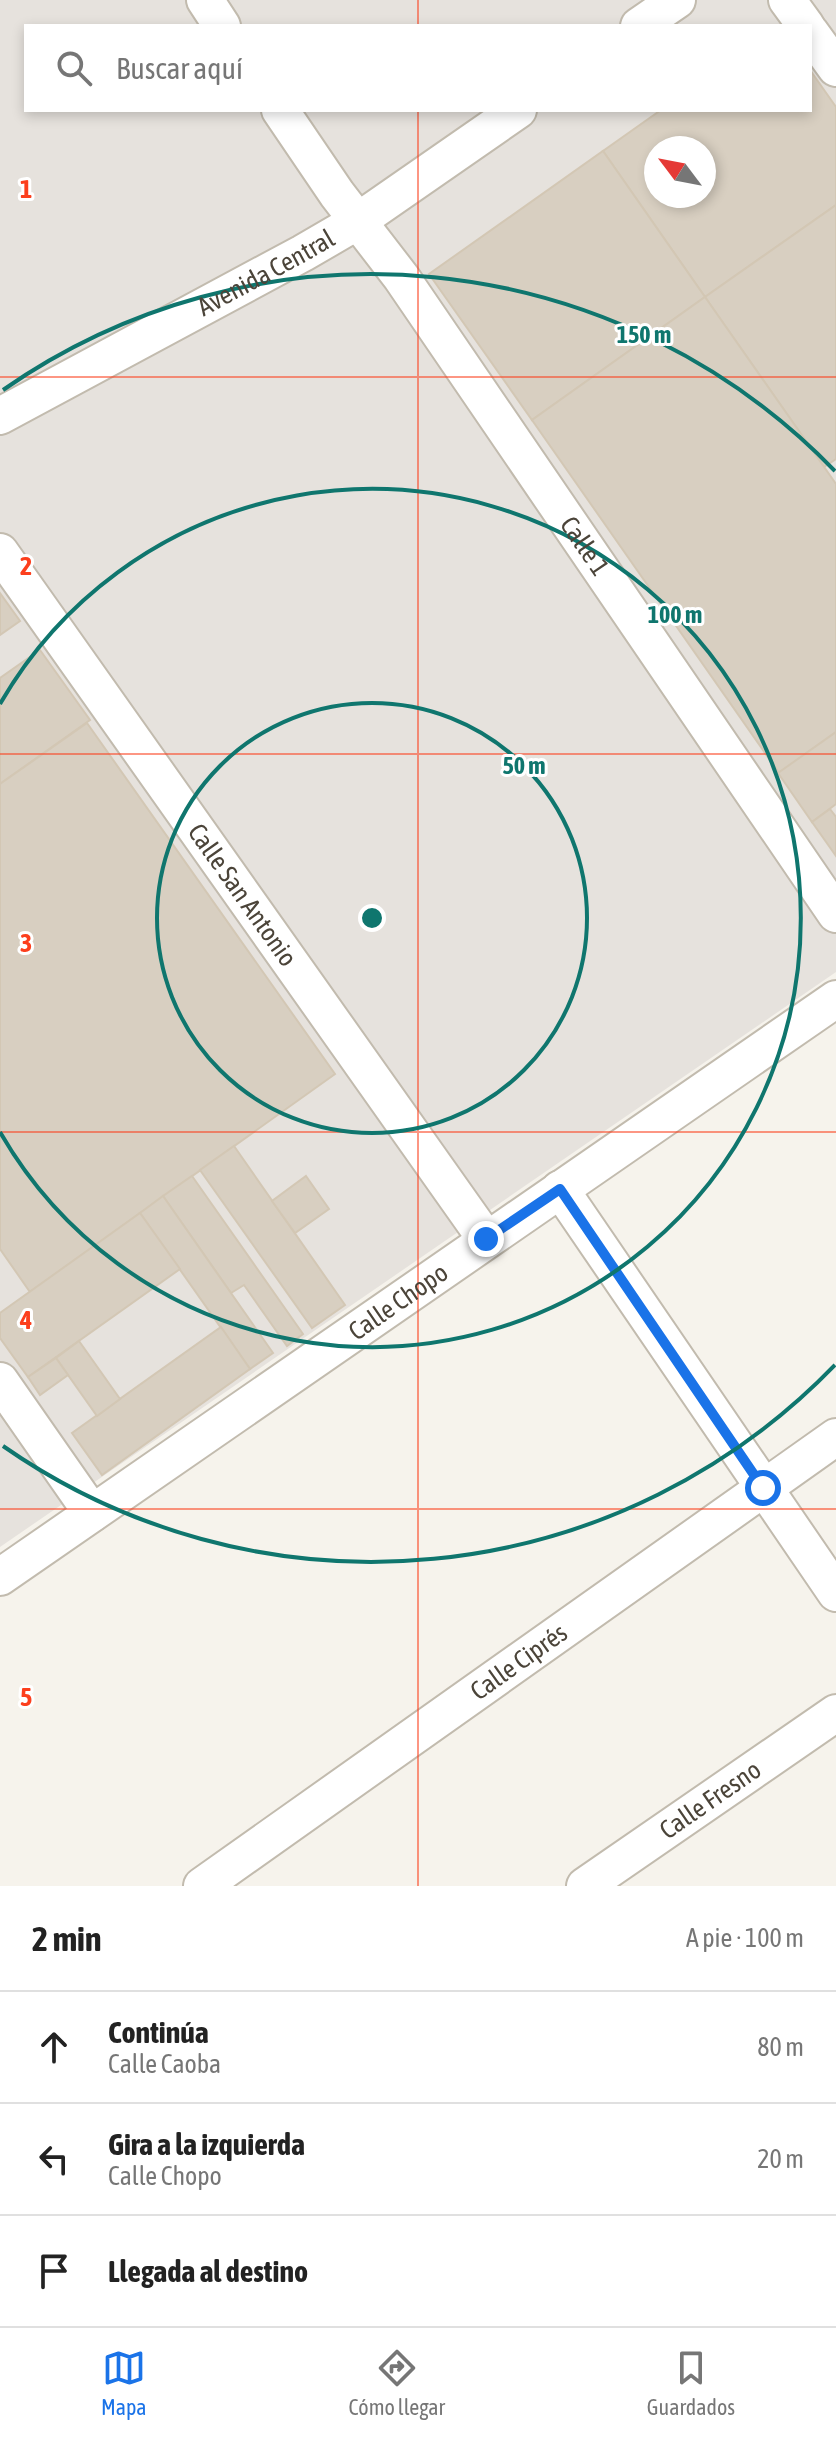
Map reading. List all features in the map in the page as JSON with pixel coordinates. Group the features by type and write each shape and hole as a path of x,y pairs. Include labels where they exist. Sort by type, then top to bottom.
{"street":[{"path":"205,0 221,24"},
{"path":"642,24 677,0"},
{"path":"787,0 805,24"},
{"path":"812,35 836,68"},
{"name":"Calle 1","path":"281,112 401,277 836,914"},
{"name":"Avenida Central","path":"0,416 358,221 515,112"},
{"name":"Calle San Antonio","path":"0,552 486,1239"},
{"name":"Calle Chopo","path":"0,1577 836,999"},
{"path":"560,1189 836,1593"},
{"path":"0,1381 92,1513"},
{"name":"Calle Ciprés","path":"202,1886 836,1437"},
{"name":"Calle Fresno","path":"585,1886 836,1713"}],"shaded area":[{"path":"0,0 836,0 836,972 0,1547"}],"building":[{"path":"812,73 836,107 836,205 705,297 603,151 658,112 812,112"},
{"path":"603,151 705,297 532,420 429,274"},
{"path":"836,205 836,459 824,467 705,297"},
{"path":"705,297 836,484 836,732 779,773 532,420"},
{"path":"0,593 20,621 0,635"},
{"path":"40,650 90,720 0,784 0,678"},
{"path":"87,723 335,1074 30,1292 0,1249 0,784"},
{"path":"836,732 836,804 812,822 778,773"},
{"path":"830,809 836,817 836,856 812,822"},
{"path":"234,1146 345,1305 312,1328 200,1170"},
{"path":"192,1176 303,1334 287,1346 244,1285 231,1293 163,1196"},
{"path":"306,1176 329,1209 295,1233 272,1201"},
{"path":"163,1196 273,1353 250,1369 140,1213"},
{"path":"140,1213 180,1269 28,1377 0,1338 0,1313"},
{"path":"221,1327 250,1369 102,1475 72,1433"},
{"path":"79,1341 120,1399 97,1416 56,1358"},
{"path":"56,1358 68,1375 40,1395 28,1377"}],"route":[{"path":"486,1239 560,1189 763,1488"}]}
